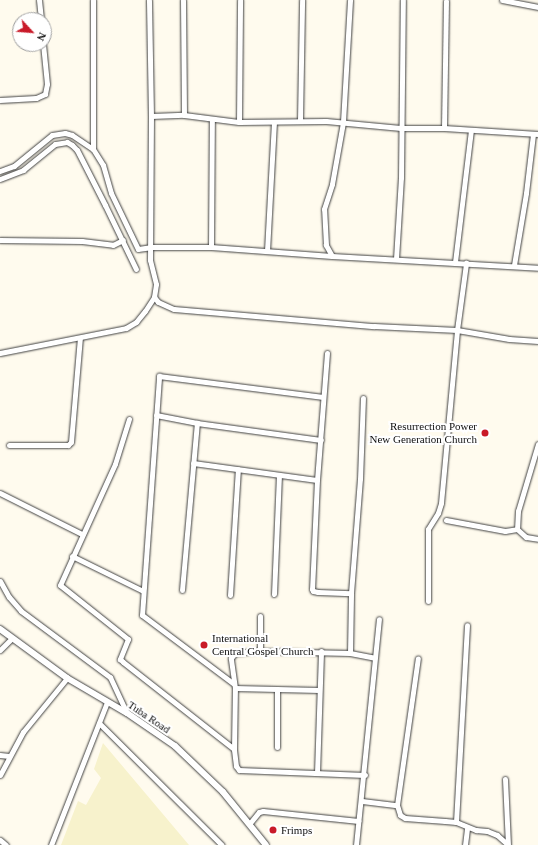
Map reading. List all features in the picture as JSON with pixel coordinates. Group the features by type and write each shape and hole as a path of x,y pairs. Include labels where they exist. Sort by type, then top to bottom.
{"street":[{"path":"39,0 40,12"},
{"path":"93,0 93,149"},
{"path":"0,352 80,338 126,328 136,322 154,297 156,284 150,260 152,247 149,0"},
{"path":"183,0 184,115"},
{"path":"239,122 240,0"},
{"path":"300,120 302,0"},
{"path":"332,256 326,244 324,209 332,184 342,122 350,0"},
{"path":"396,259 401,178 403,0"},
{"path":"502,0 538,7"},
{"path":"444,128 446,1"},
{"path":"0,100 36,98 45,94 47,84 44,52"},
{"path":"151,116 184,115 239,122 300,120 342,122 401,128 444,128 536,134 514,265"},
{"path":"212,119 212,247"},
{"path":"268,251 274,122"},
{"path":"455,262 471,130"},
{"path":"0,171 14,166 52,136 65,133 72,135 93,149 103,165 111,194 138,249 152,247 212,247 332,256 514,265 538,268"},
{"path":"0,179 23,170 55,144 67,142 77,150 123,240 136,269"},
{"path":"0,240 21,241 46,239 82,241 113,245 123,240"},
{"path":"428,601 428,529 438,513 441,504 457,330 466,263"},
{"path":"154,297 158,302 174,309 374,326 457,330 538,341"},
{"path":"9,445 68,445 71,442 80,338"},
{"path":"327,353 317,480 312,591 351,593"},
{"path":"320,690 234,686 142,615 159,376 323,397"},
{"path":"350,653 351,593 360,480 363,398"},
{"path":"156,416 320,440"},
{"path":"129,419 115,464 60,585 128,638 120,659 123,662 234,749"},
{"path":"182,590 198,423"},
{"path":"517,529 518,511 538,444"},
{"path":"193,463 317,480"},
{"path":"230,595 238,469"},
{"path":"274,594 279,476"},
{"path":"0,493 82,534"},
{"path":"446,520 505,531 517,529"},
{"path":"517,529 526,537 538,539"},
{"path":"72,556 143,591"},
{"path":"0,581 9,597 21,611 110,677 127,713"},
{"path":"260,616 260,651"},
{"path":"356,845 365,774 379,619"},
{"path":"456,822 467,625"},
{"name":"Tuba Road","path":"0,629 11,639 67,678 127,713 175,746 223,792 250,823 266,845"},
{"path":"0,650 11,639"},
{"path":"365,774 242,771 236,766 234,749 234,686 231,658 233,654 260,651 321,651 350,653 375,658"},
{"path":"317,773 321,651"},
{"path":"418,658 397,805 400,815 405,818 456,822 467,828 497,835 508,844"},
{"path":"0,775 23,732 67,678"},
{"path":"277,689 277,746"},
{"path":"51,845 107,702"},
{"path":"99,723 222,845"},
{"path":"0,755 9,756"},
{"path":"505,779 508,844"},
{"path":"362,801 397,805"},
{"path":"250,823 259,812 263,811 358,821"},
{"path":"465,845 467,828"},
{"path":"0,840 6,845"}],"shaded area":[{"path":"103,743 189,845 61,845 78,801 86,805 101,778 94,769"}],"place":[{"name":"Resurrection Power New Generation Church","path":"485,433"},
{"name":"International Central Gospel Church","path":"204,645"},
{"name":"Frimps","path":"273,830"}]}
